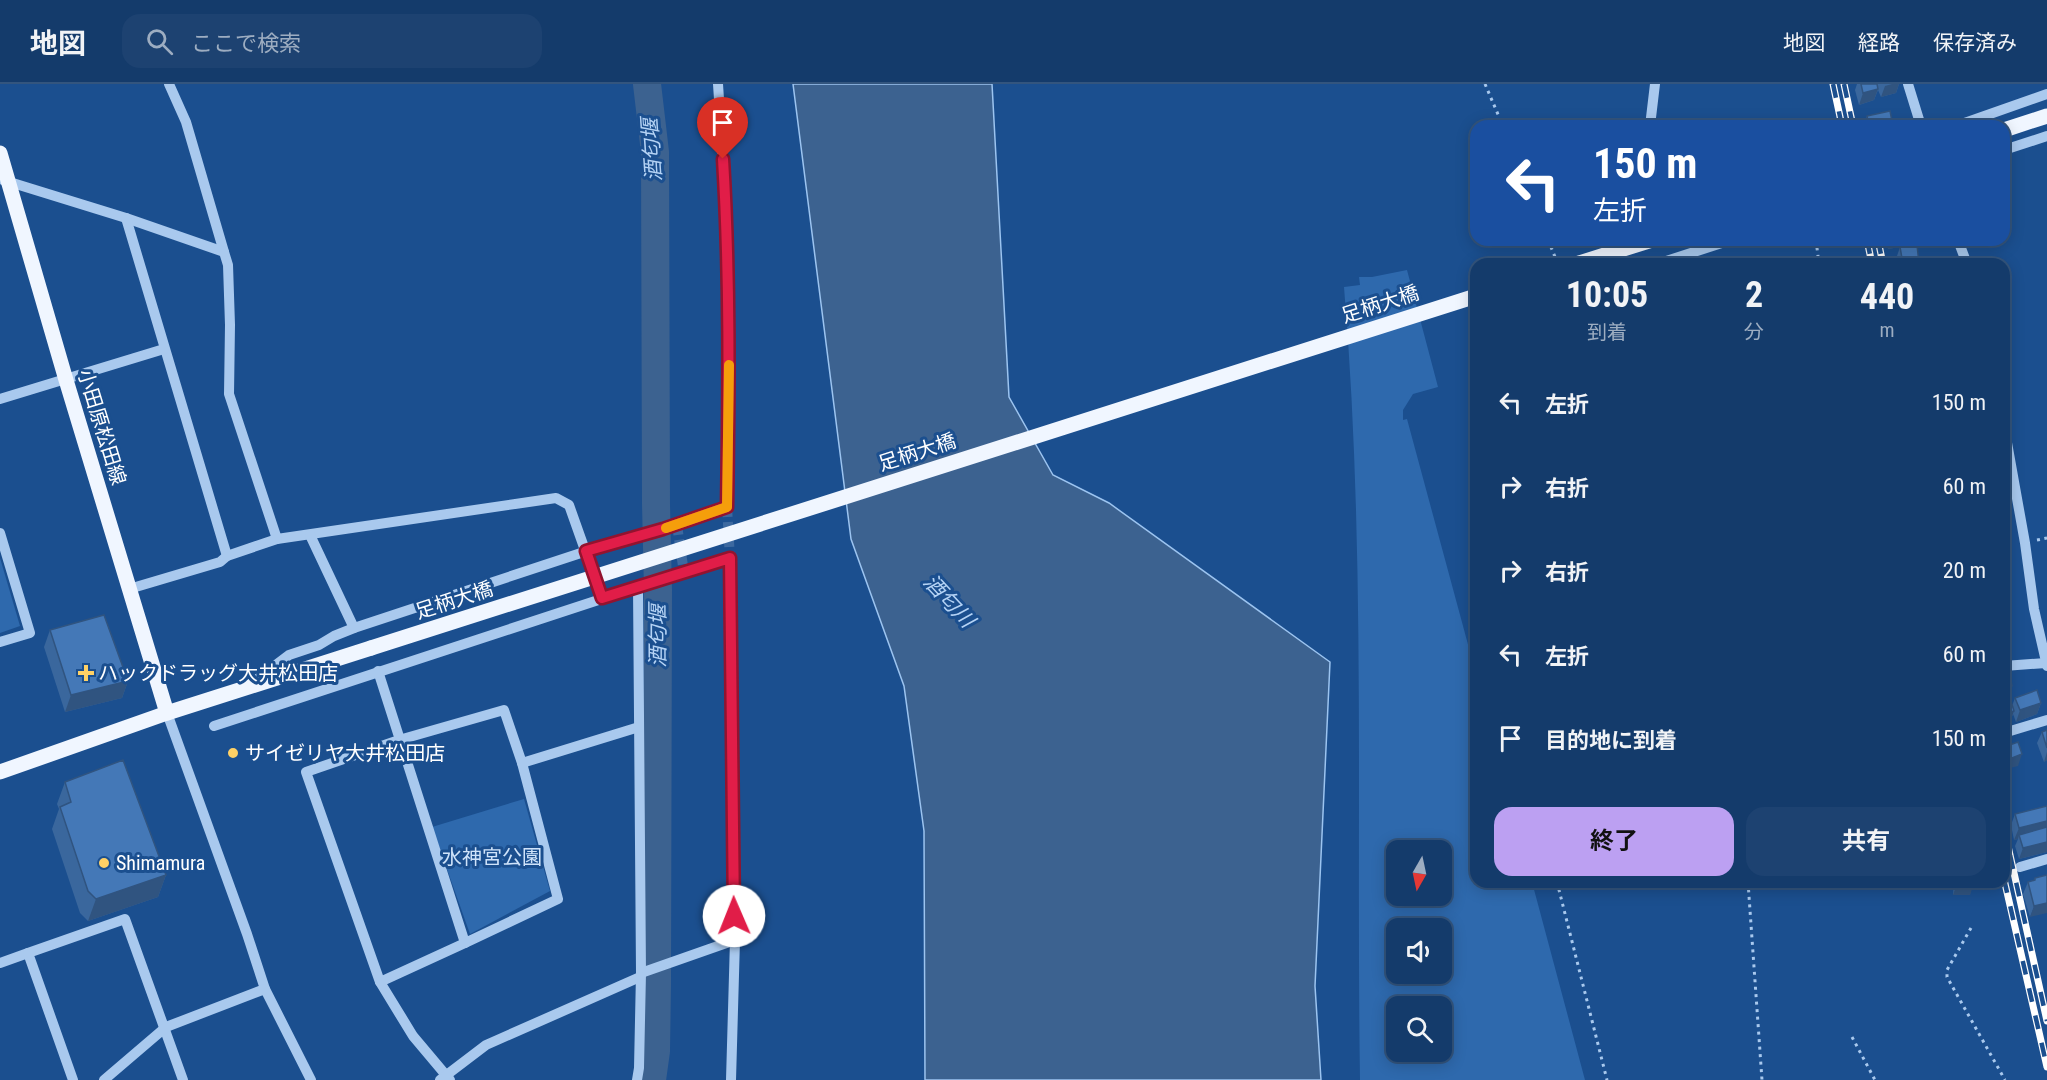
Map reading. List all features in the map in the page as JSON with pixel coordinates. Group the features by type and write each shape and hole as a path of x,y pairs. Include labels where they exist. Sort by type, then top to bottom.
{"main road":[{"path":"2010,128 2047,116"},
{"name":"小田原松田線","path":"0,153 3,182 167,713"},
{"path":"1595,258 1633,246"},
{"name":"足柄大橋","path":"0,772 167,713 1470,298"}],"street":[{"path":"169,84 186,122 228,265 229,394 277,539"},
{"path":"246,688 289,655 319,645 354,628 727,507 729,361 727,222 718,84"},
{"path":"1651,120 1655,84"},
{"path":"1908,84 1919,120"},
{"path":"1973,120 2047,94"},
{"path":"2010,148 2047,136"},
{"path":"3,182 126,218 224,252"},
{"path":"126,218 227,556"},
{"path":"1676,258 1712,246"},
{"path":"0,399 164,349"},
{"path":"2010,459 2034,609 2046,664 2010,666"},
{"path":"129,589 220,562 227,556 277,539 556,498 569,505 602,598"},
{"path":"0,533 30,633 0,642"},
{"path":"310,535 354,628"},
{"path":"214,726 730,558 735,940 731,1080"},
{"path":"635,1079 639,1068 644,973 639,728 643,585"},
{"path":"378,671 465,943"},
{"path":"380,982 558,899 522,764 504,710 399,740 306,772 380,982 412,1036 445,1079 486,1045 662,965 735,940"},
{"path":"167,713 265,989 289,1041 311,1080"},
{"path":"2010,731 2047,720"},
{"path":"522,764 639,728"},
{"path":"2020,867 2047,859"},
{"path":"0,963 125,919 166,1027 183,1080"},
{"path":"28,953 74,1080"},
{"path":"104,1080 166,1027 265,989"}],"path":[{"path":"1485,84 1500,120"},
{"path":"1559,888 1607,1080"},
{"path":"1748,888 1762,1080"},
{"path":"1971,928 1947,970 1947,977 2005,1080"},
{"path":"1852,1036 1875,1080"}],"green space":[{"path":"1407,270 1438,387 1413,394 1403,410 1403,420 1407,419 1470,652 1470,888 1534,888 1585,1080 1360,1080 1358,584 1351,386 1344,287 1360,285 1359,277 1372,277"},
{"path":"0,558 20,626 0,633"},
{"name":"水神宮公園","path":"524,799 550,891 470,934 432,827"}],"water":[{"name":"酒匂川","path":"793,84 992,84 1009,397 1053,475 1109,503 1330,662 1315,986 1321,1080 925,1080 924,831 904,686 851,539"}],"building":[{"path":"1861,84 1877,84 1878,89 1863,93"},
{"path":"1890,111 1892,120 1868,120 1867,116"},
{"path":"1917,246 1918,258 1902,258 1900,247"},
{"path":"104,615 128,681 71,695 50,630"},
{"path":"2037,690 2041,703 2020,710 2015,698"},
{"path":"2010,698 2014,711 2010,712"},
{"path":"2047,730 2047,748 2042,732"},
{"path":"2018,742 2022,754 2012,758 2013,761 2010,762 2010,745"},
{"name":"Shimamura","path":"123,760 166,875 96,899 88,891 60,807 71,802 65,782"},
{"path":"2047,806 2047,821 2019,828 2015,814"},
{"path":"2047,827 2047,842 2023,848 2019,835"},
{"path":"2047,875 2047,903 2034,906 2028,882"}],"waterway":[{"name":"酒匂堰","path":"647,84 655,152 658,590 657,984 656,1051 652,1080"}],"tunnel":[{"path":"727,507 730,558"},
{"path":"677,525 684,573"}],"railway":[{"path":"1833,84 1841,120"},
{"path":"1844,84 1852,120"},
{"path":"1868,246 1871,258"},
{"path":"1879,246 1882,258"},
{"path":"2010,855 2047,1021"},
{"path":"2006,888 2047,1067"}],"slow traffic":[{"path":"666,528 727,507 729,365"}],"place":[{"name":"ハックドラッグ大井松田店","path":"86,673"},
{"name":"サイゼリヤ大井松田店","path":"233,753"},
{"name":"Shimamura","path":"104,863"}],"route":[{"path":"723,159 727,222 729,361 727,507 677,525 586,551 602,598 730,558 734,916"}]}
